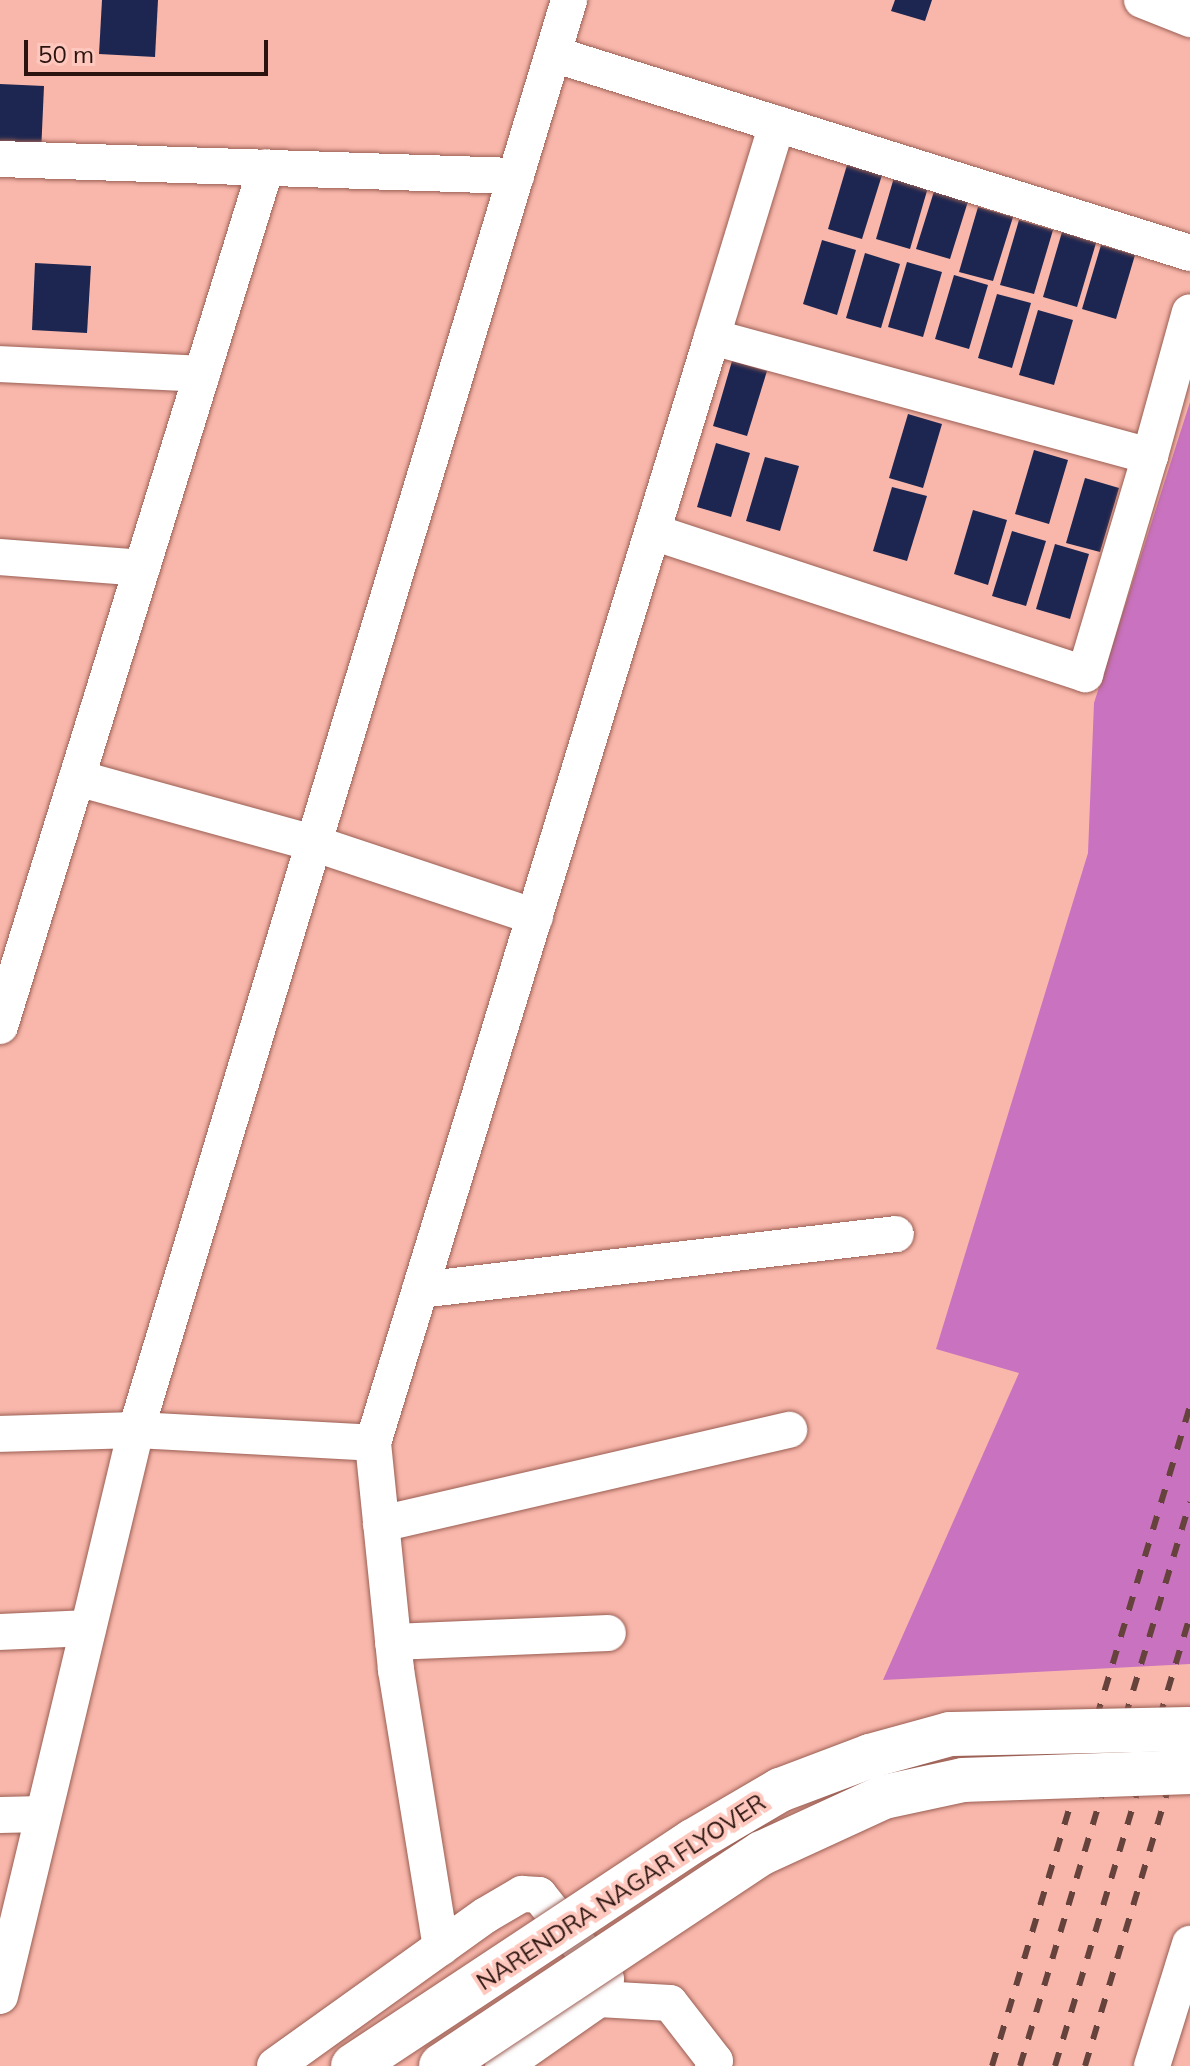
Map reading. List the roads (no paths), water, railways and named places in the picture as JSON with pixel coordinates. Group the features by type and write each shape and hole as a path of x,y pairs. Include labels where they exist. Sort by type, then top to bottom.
{"main road":[{"name":"NARENDRA NAGAR FLYOVER","path":"353,2066 693,1841 780,1790 870,1756 950,1734 1190,1729"},
{"name":"NARENDRA NAGAR FLYOVER","path":"441,2066 762,1853 884,1797 963,1780 1190,1772"}],"street":[{"path":"0,1996 136,1430 569,0"},
{"path":"1142,0 1190,19"},
{"path":"553,54 1190,253"},
{"path":"441,1947 393,1642 373,1443 777,124"},
{"path":"0,159 516,176"},
{"path":"0,1026 266,167"},
{"path":"653,532 1085,674 1190,312"},
{"path":"712,337 1150,456"},
{"path":"0,364 202,374"},
{"path":"0,557 142,568"},
{"path":"77,778 313,843 535,917"},
{"path":"420,1290 896,1234"},
{"path":"0,1434 136,1430 373,1443"},
{"path":"381,1524 789,1430"},
{"path":"0,1632 88,1628"},
{"path":"393,1642 608,1633"},
{"path":"0,1815 43,1814"},
{"path":"275,2066 441,1947 522,1894 539,1895 606,1979 599,1999 503,2066"},
{"path":"1152,2066 1190,1944"},
{"path":"599,1999 670,2003 715,2061 713,2066"}],"railway":[{"path":"992,2066 1190,1406"},
{"path":"1020,2066 1190,1502"},
{"path":"1055,2066 1190,1615"},
{"path":"1085,2066 1190,1716"}]}
